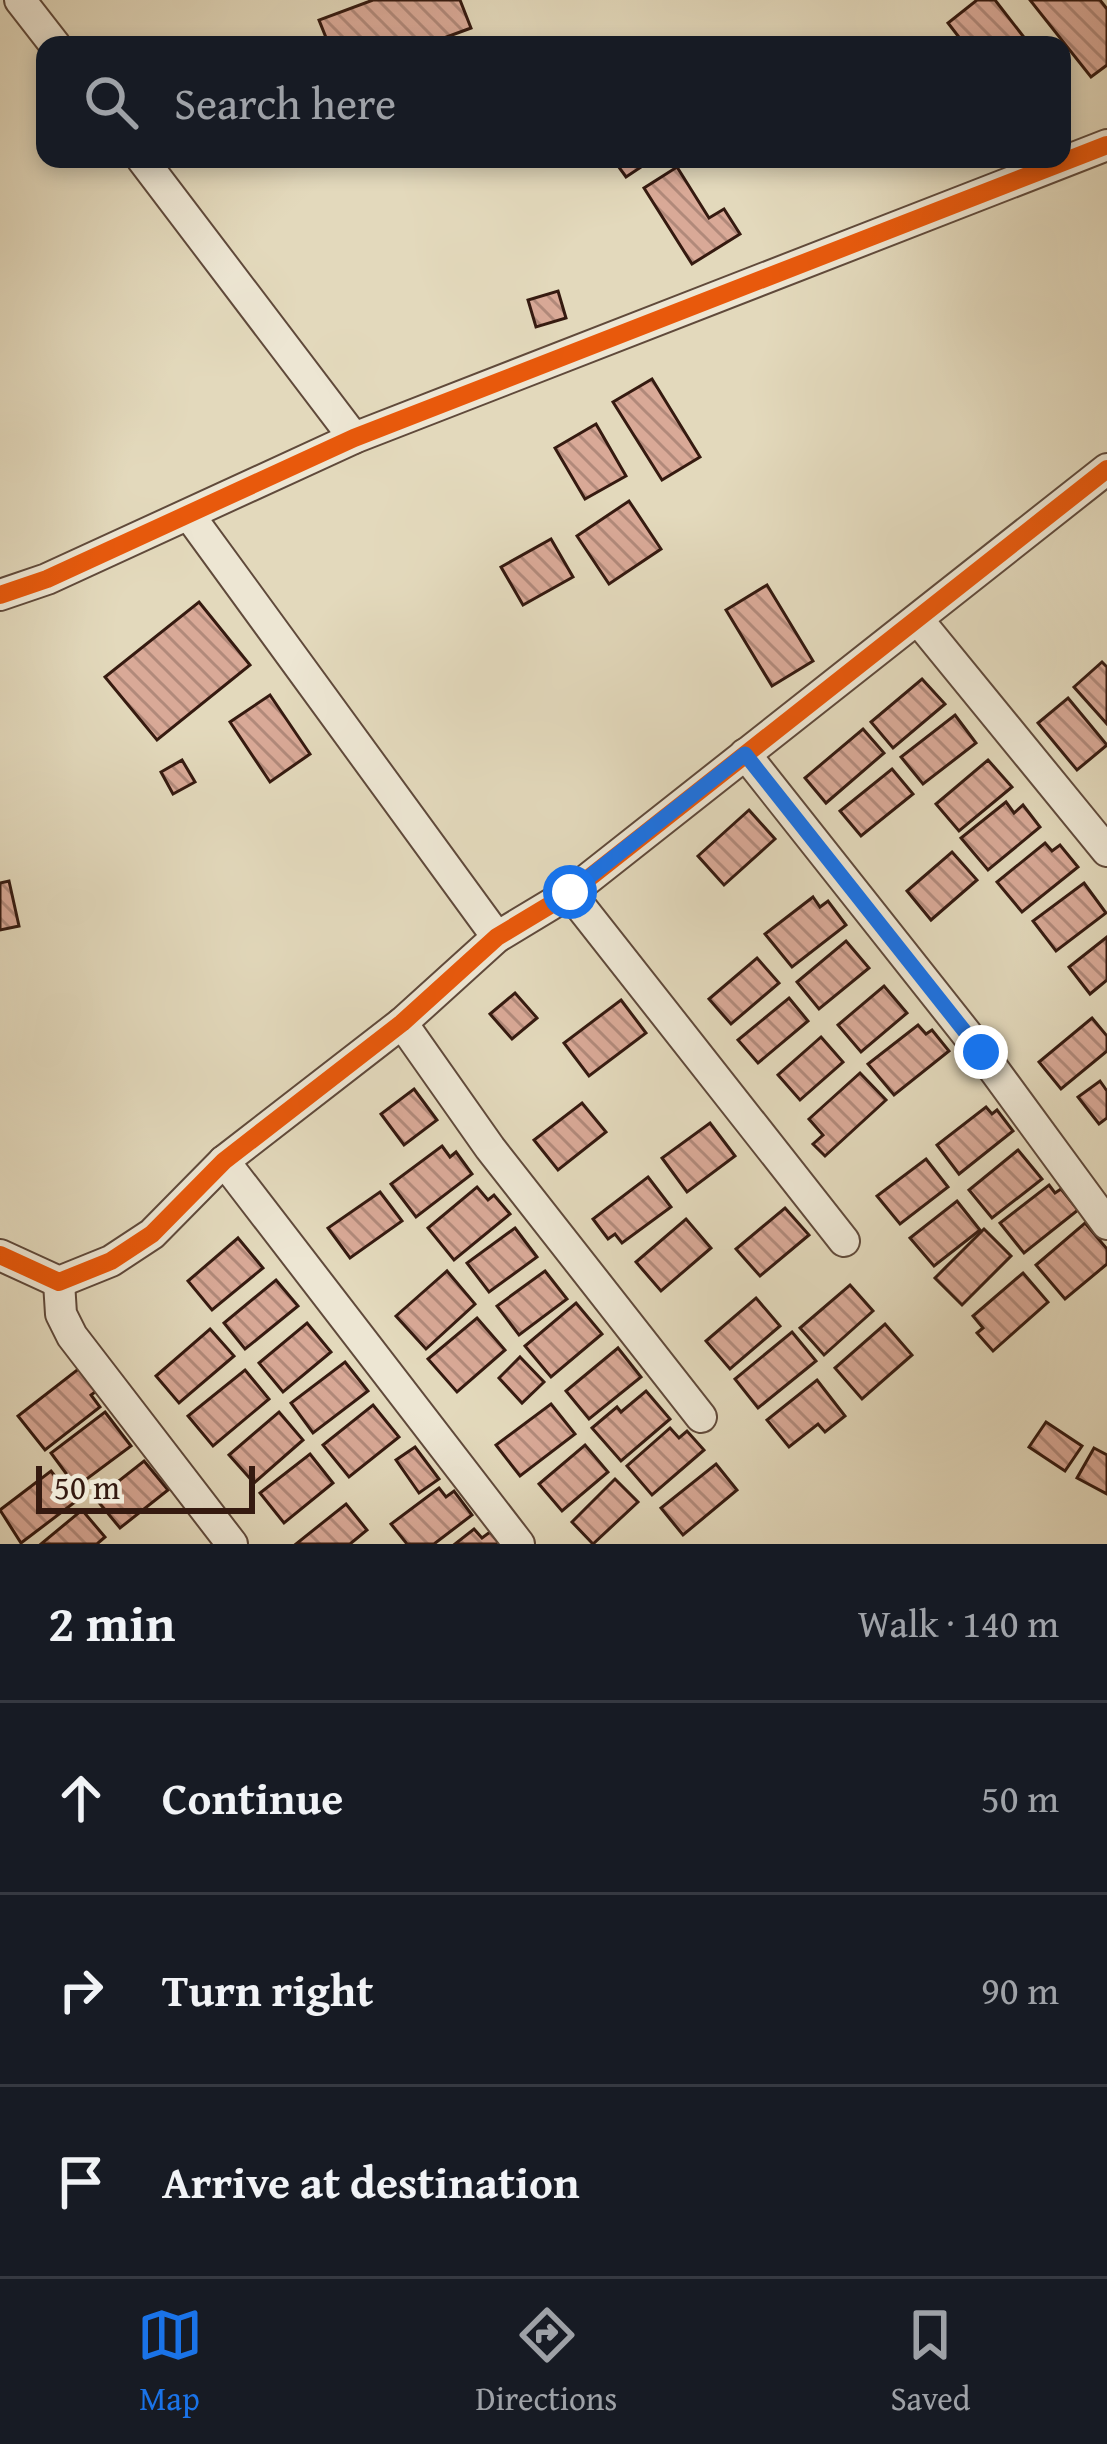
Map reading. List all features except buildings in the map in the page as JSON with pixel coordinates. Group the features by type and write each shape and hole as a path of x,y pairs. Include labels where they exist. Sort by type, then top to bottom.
{"street":[{"path":"20,0 48,36"},
{"path":"1071,159 1107,145"},
{"path":"149,168 354,438"},
{"path":"0,595 47,580 354,438 1048,168"},
{"path":"0,1256 58,1282 111,1261 152,1234 224,1161 402,1023 497,937 570,892 1107,469"},
{"path":"189,515 497,937"},
{"path":"919,620 1107,851"},
{"path":"745,754 981,1052 1107,1224"},
{"path":"570,892 844,1240"},
{"path":"402,1023 490,1148 701,1417"},
{"path":"224,1161 520,1544"},
{"path":"58,1282 62,1314 73,1336 232,1544"}],"cycle path":[{"path":"1071,159 1107,145"},
{"path":"0,595 47,579 354,438 1048,168"},
{"path":"0,1255 59,1282 111,1261 152,1234 224,1161 402,1023 497,937 570,893 1107,469"}],"route":[{"path":"570,892 745,754 981,1052"}]}
